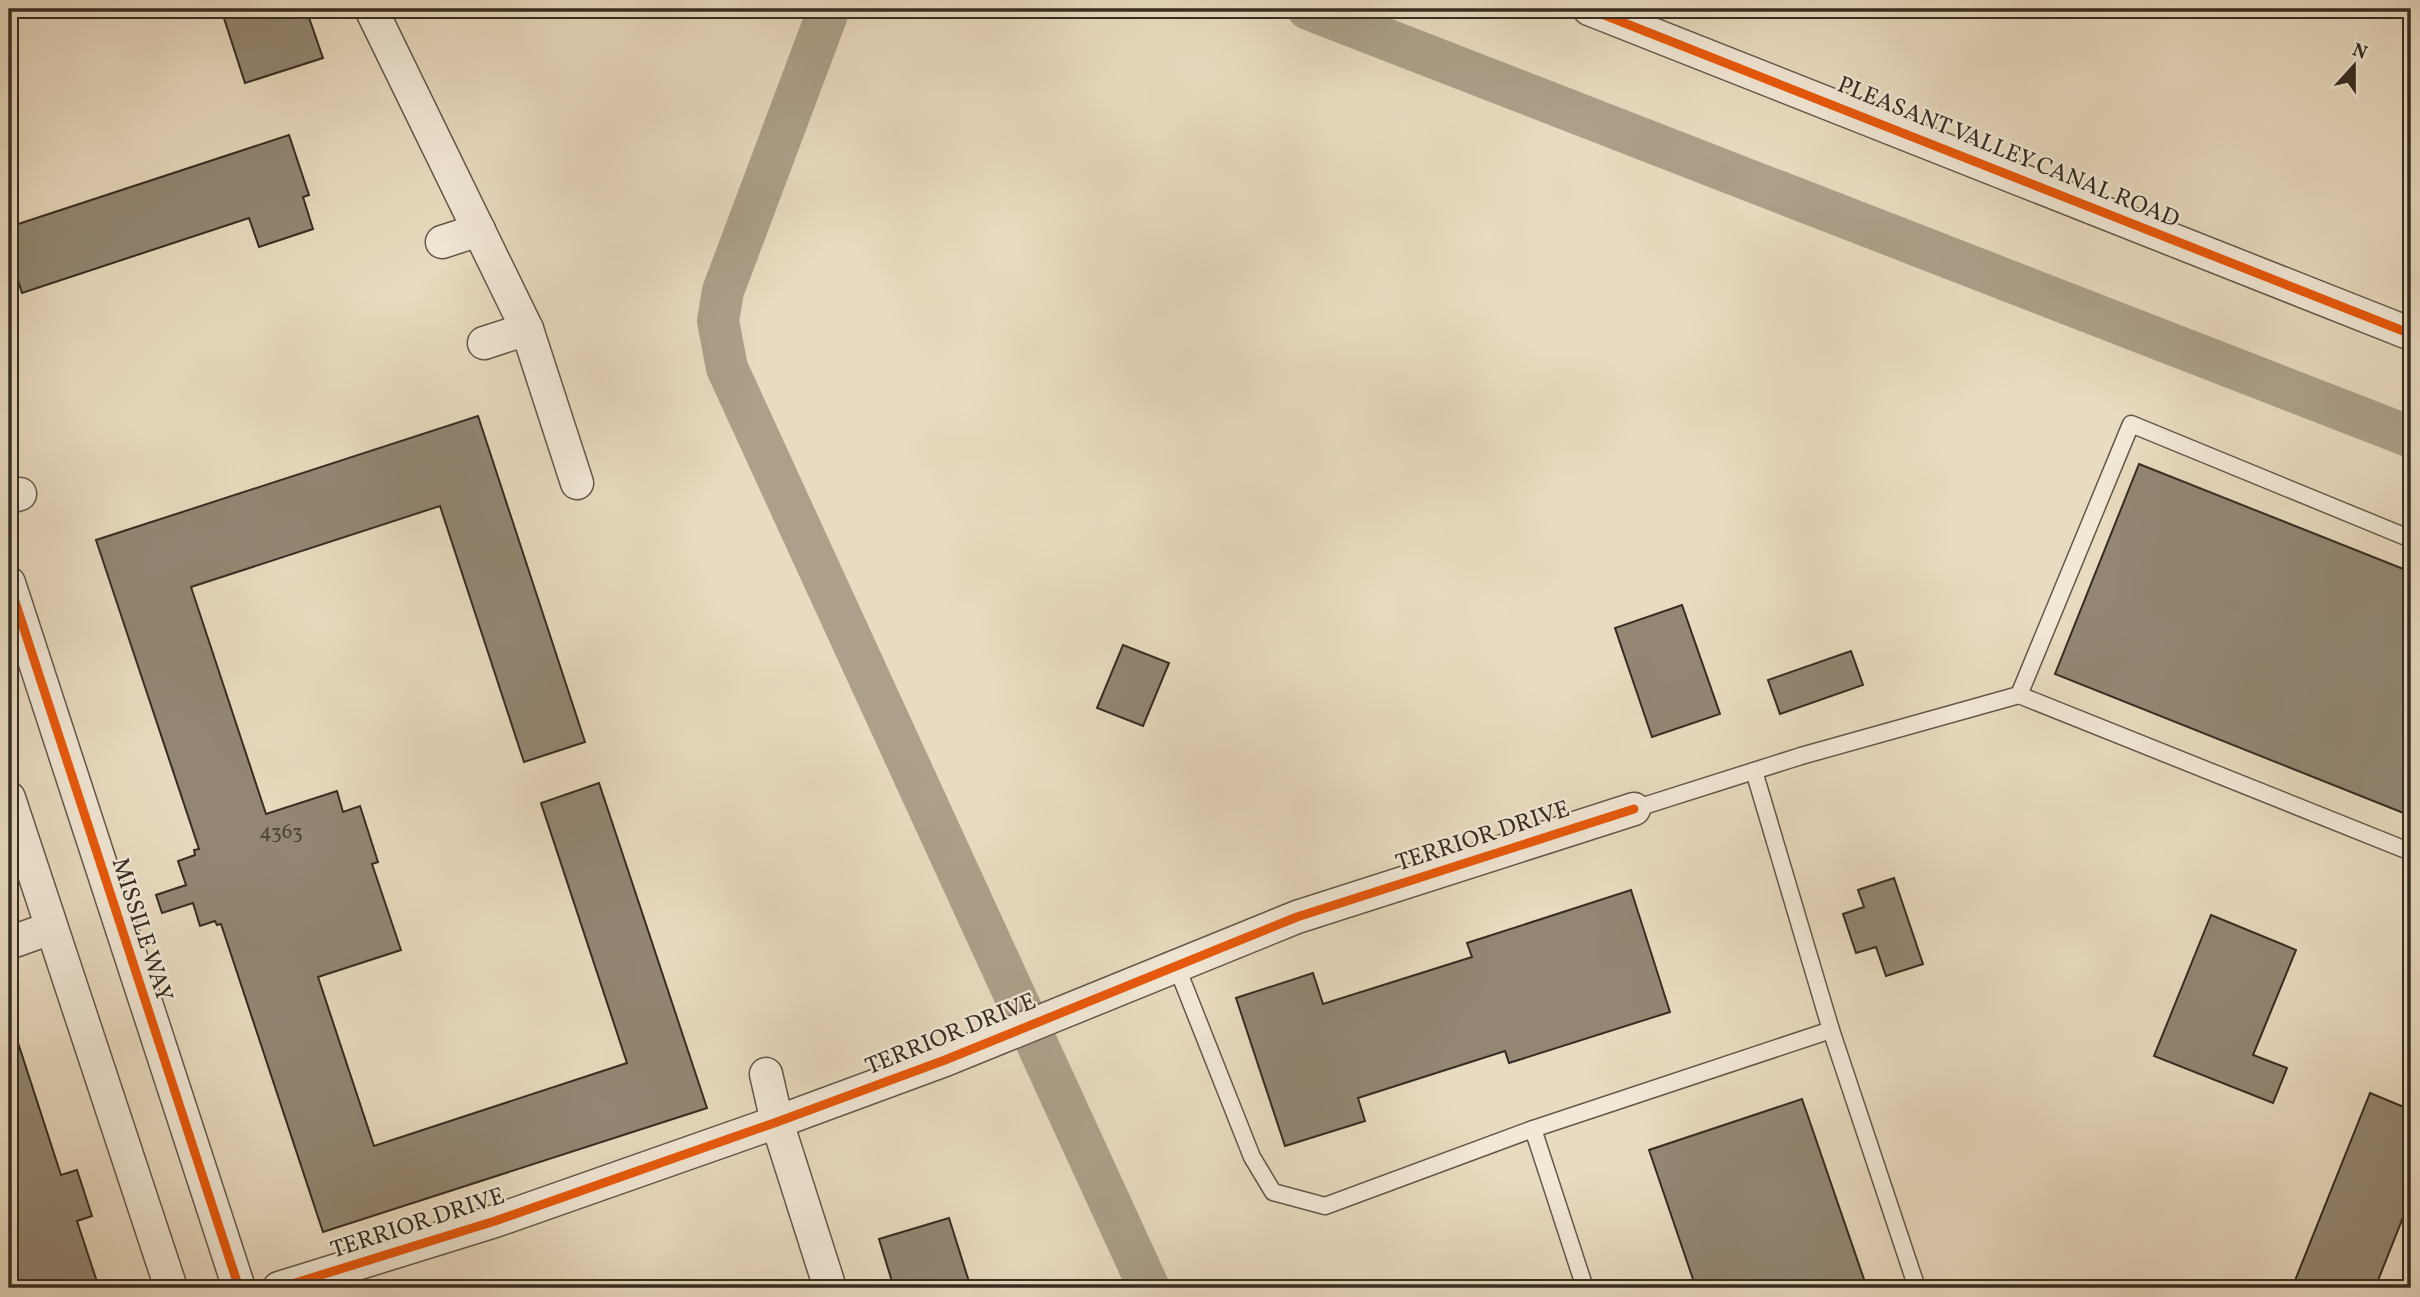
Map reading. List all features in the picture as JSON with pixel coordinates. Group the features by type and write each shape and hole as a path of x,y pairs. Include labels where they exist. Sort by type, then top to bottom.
{"street":[{"path":"371,9 527,329 577,483"},
{"name":"PLEASANT VALLEY CANAL ROAD","path":"1590,9 2411,334"},
{"path":"442,242 479,230"},
{"path":"484,343 527,329"},
{"name":"MISSILE WAY","path":"9,583 239,1288"},
{"path":"9,798 171,1288"},
{"name":"TERRIOR DRIVE","path":"279,1288 495,1221 777,1122 945,1060 1297,917 1633,809"},
{"path":"9,943 51,928"},
{"path":"766,1074 777,1122 830,1288"}],"lane":[{"path":"2019,695 2132,424 2411,539"},
{"path":"1633,809 1754,771 2019,695 2411,852"},
{"path":"1754,771 1831,1030 1917,1288"},
{"path":"1176,965 1252,1157 1273,1192 1325,1206 1533,1129 1831,1030"},
{"path":"1533,1129 1586,1288"}],"building":[{"path":"221,9 306,9 323,58 245,83"},
{"path":"289,135 309,195 303,197 313,229 259,247 249,218 22,293 9,251 9,227"},
{"path":"478,416 585,742 524,762 440,506 191,587 266,814 337,791 343,812 360,806 378,862 372,864 401,950 318,977 374,1146 627,1063 541,803 599,783 707,1108 323,1232 221,924 217,925 215,921 200,926 193,903 162,913 156,895 186,885 178,861 195,855 194,850 199,849 96,540"},
{"path":"2139,464 2411,572 2411,816 2055,674"},
{"path":"1682,605 1720,714 1652,737 1615,628"},
{"path":"1123,645 1169,663 1143,726 1097,708"},
{"path":"1851,651 1863,685 1780,714 1768,680"},
{"path":"1894,878 1923,964 1886,976 1876,947 1856,953 1843,914 1864,907 1858,890"},
{"path":"1631,890 1670,1012 1509,1063 1505,1051 1358,1098 1365,1121 1285,1146 1236,998 1313,973 1323,1004 1472,957 1467,943"},
{"path":"2211,915 2296,950 2253,1055 2287,1068 2273,1103 2154,1056"},
{"path":"9,1015 61,1175 77,1170 92,1216 77,1221 99,1288 9,1288"},
{"path":"2370,1093 2411,1110 2411,1197 2375,1288 2292,1288"},
{"path":"1802,1099 1867,1288 1696,1288 1649,1150"},
{"path":"949,1218 971,1288 894,1288 879,1239"}],"waterway":[{"path":"829,9 723,291 718,321 727,368 1149,1288"},
{"path":"1308,9 2411,437"}],"cycle path":[{"path":"1589,9 2411,334"},
{"path":"9,583 239,1288"},
{"path":"279,1288 495,1221 777,1122 945,1060 1297,917 1634,809"}]}
